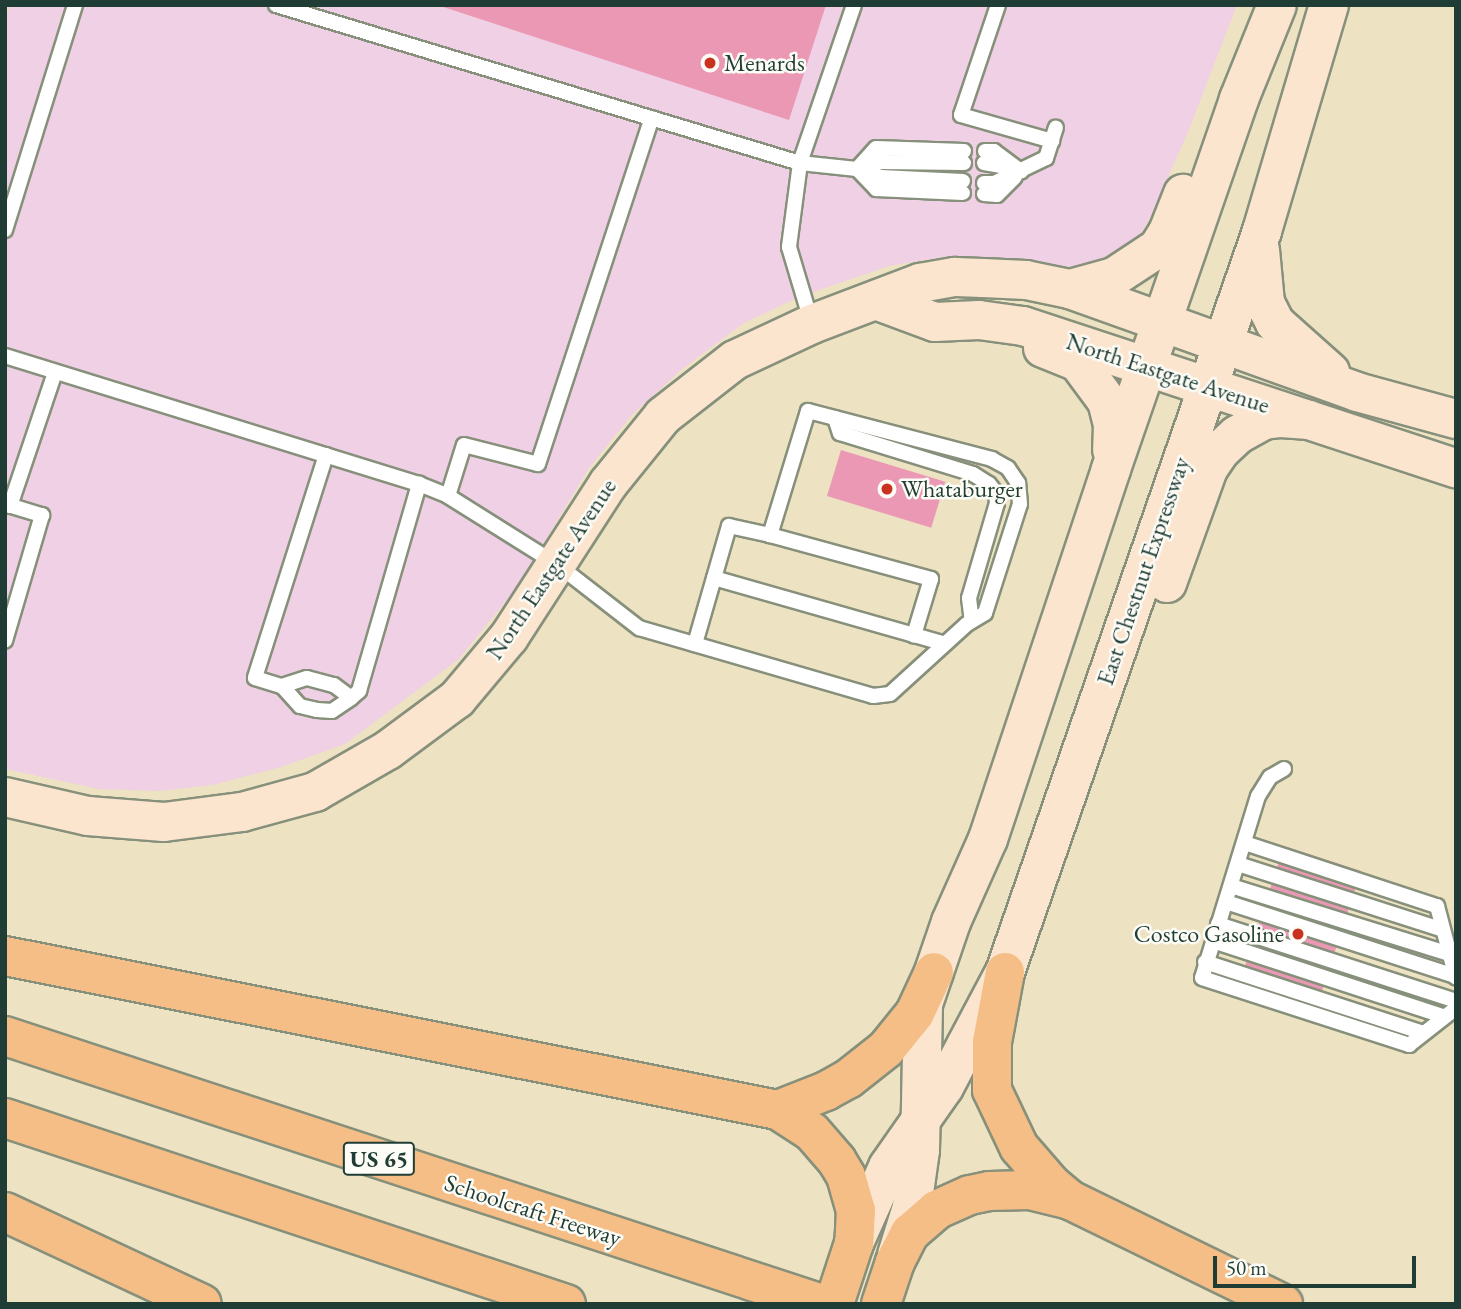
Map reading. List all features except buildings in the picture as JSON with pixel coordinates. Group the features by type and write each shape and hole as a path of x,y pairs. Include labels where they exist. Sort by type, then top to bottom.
{"main road":[{"path":"5,956 778,1110 812,1132 842,1168 856,1210 854,1243"},
{"path":"778,1110 848,1079 886,1049 915,1013 934,972"},
{"path":"1005,972 992,1042 992,1090 1019,1147 1051,1184 1070,1200"},
{"name":"Schoolcraft Freeway","path":"5,1036 822,1304"},
{"path":"5,1118 566,1304"},
{"path":"895,1262 902,1244 922,1220 936,1210 970,1195 989,1191 1030,1190 1070,1200 1283,1304"},
{"path":"5,1212 202,1304"},
{"name":"East Chestnut Expressway","path":"834,1304 854,1243"},
{"name":"East Chestnut Expressway","path":"881,1304 895,1262"}],"street":[{"name":"East Chestnut Expressway","path":"895,1262 905,1235 917,1179 923,1004 951,922 996,817 1111,469 1239,99 1277,5"},
{"name":"East Chestnut Expressway","path":"854,1243 888,1167 964,1052 1005,972 1262,231 1329,5"},
{"path":"1070,289 1114,277 1158,248 1168,232 1205,149 1239,99"},
{"path":"1262,231 1260,277 1265,303 1275,323 1308,355 1357,392"},
{"name":"North Eastgate Avenue","path":"5,797 88,816 164,822 242,812 315,792 388,750 457,699 509,638 608,484 663,416 735,360 812,324 920,283 955,277 1026,280 1070,289 1357,392 1456,419"},
{"name":"North Eastgate Avenue","path":"878,301 935,322 979,320 1023,326 1456,468"},
{"path":"935,322 978,335 1032,344 1078,362 1107,401 1114,425 1111,469"},
{"path":"1005,972 1036,942 1208,470 1230,442 1264,421 1281,418 1309,420"}],"lane":[{"path":"5,230 75,5"},
{"path":"276,5 800,163 857,169 876,189 963,187"},
{"path":"812,324 789,247 800,163 853,5"},
{"path":"984,189 1046,158 1054,135 961,115 998,5"},
{"path":"448,496 464,445 538,464 652,118"},
{"path":"857,169 876,148 964,157"},
{"path":"984,157 1021,171"},
{"path":"5,356 419,484 448,496 558,565 639,628 873,696 890,694 985,612 1020,504 1017,483 1008,468 992,459 808,411 770,535"},
{"path":"5,641 43,515 8,505 55,372"},
{"path":"835,418 840,433 973,474 989,484 996,493 998,503 969,598 972,621"},
{"path":"326,455 256,678 282,687 300,706 332,711 351,698 362,685 419,484"},
{"path":"695,644 729,526 930,579 914,635"},
{"path":"714,579 945,644"},
{"path":"282,687 307,678 334,685 351,698"},
{"path":"1284,769 1270,777 1258,796 1202,978 1409,1045 1421,1032 1450,1012"},
{"path":"1245,843 1437,906 1455,977"},
{"path":"1238,864 1441,929"},
{"path":"1231,886 1449,954"},
{"path":"1226,902 1455,977"},
{"path":"1219,924 1456,1001"},
{"path":"1213,941 1450,1012"}],"shaded area":[{"path":"10,5 1237,5 1188,132 1150,218 1133,247 1104,262 1074,267 942,257 889,266 799,297 744,323 681,370 631,416 589,468 518,586 459,659 345,744 281,767 213,785 159,791 99,789 5,769 5,19"}],"place":[{"name":"Menards","path":"710,63"},
{"name":"Whataburger","path":"887,489"},
{"name":"Costco Gasoline","path":"1298,934"}]}
